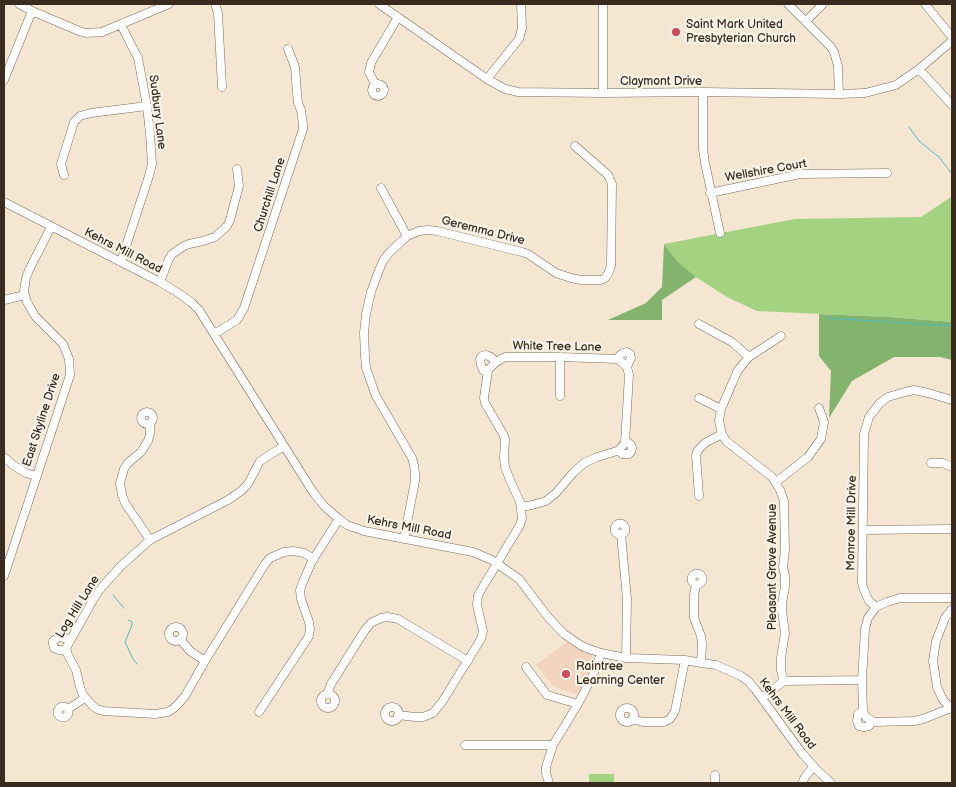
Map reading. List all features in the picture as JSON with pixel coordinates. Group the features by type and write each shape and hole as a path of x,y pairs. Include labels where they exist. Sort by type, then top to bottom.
{"street":[{"path":"19,4 86,33 102,32 169,4"},
{"path":"143,4 147,13"},
{"path":"215,4 218,13 222,87"},
{"name":"Claymont Drive","path":"379,4 487,79 505,90 518,92 865,93 896,85 919,69 952,41"},
{"path":"487,79 519,39 522,28 520,4"},
{"path":"603,4 603,93"},
{"path":"788,4 834,52 838,66 839,94"},
{"path":"806,21 823,4"},
{"path":"925,4 952,37"},
{"path":"4,80 32,11"},
{"path":"375,84 369,72 371,63 398,17"},
{"name":"Sudbury Lane","path":"121,25 138,58 147,106 152,164 121,262"},
{"name":"Churchill Lane","path":"214,334 237,320 244,308 303,129 304,124 298,103 295,67 288,48"},
{"path":"919,69 952,105"},
{"path":"703,92 703,150 710,193 720,233"},
{"path":"64,175 61,164 74,122 80,116 147,106"},
{"name":"Geremma Drive","path":"407,236 424,230 437,231 528,254 556,273 570,278 601,280 608,274 611,266 612,184 608,175 575,146"},
{"path":"160,282 172,254 189,244 215,237 227,226 239,186 237,169"},
{"name":"Wellshire Court","path":"710,193 800,174 886,173"},
{"path":"381,188 407,236 383,261 371,292 364,334 366,368 379,402 412,458 414,465 414,481 404,539"},
{"name":"Kehrs Mill Road","path":"4,202 160,282 180,294 199,310 313,492 324,506 339,519 364,531 474,552 497,563 519,579 548,617 564,634 582,646 601,653 626,658 685,660 701,663 725,669 741,676 762,698 800,752 831,783"},
{"path":"4,300 25,295 25,285 29,270 51,227"},
{"name":"East Skyline Drive","path":"4,576 70,375 69,359 63,344 35,316 29,307 25,295"},
{"path":"699,324 732,342 749,357"},
{"path":"699,496 696,455 705,443 722,434 719,421 721,409 738,370 749,357 781,336"},
{"name":"White Tree Lane","path":"486,355 491,356 496,362 505,358 560,357 622,363 629,375 626,440 619,450 584,463 556,494 546,501 521,507 505,467 504,434 485,403 487,373 483,370 480,360 482,356 486,355"},
{"path":"560,357 560,396"},
{"path":"487,373 496,362"},
{"name":"Monroe Mill Drive","path":"876,607 869,601 862,583 864,434 868,417 888,397 914,390 952,400"},
{"path":"699,398 721,409"},
{"path":"776,482 808,457 821,439 824,422 819,408"},
{"path":"150,424 148,441 141,452 128,463 120,483 125,503 150,540"},
{"name":"Pleasant Grove Avenue","path":"722,434 733,447 768,473 776,482 783,495 785,509 783,566 785,586 782,611 785,633 781,671 784,681"},
{"name":"Log Hill Lane","path":"85,698 76,670 66,651 70,638 100,588 150,540 237,495 248,484 261,460 284,446"},
{"path":"4,457 12,465 36,476"},
{"path":"931,463 943,463 952,467"},
{"path":"398,715 423,717 436,710 479,644 483,631 477,605 478,596 520,525 522,518 521,507"},
{"path":"259,712 309,636 309,622 300,590 314,559 339,519"},
{"path":"864,530 952,530"},
{"path":"620,534 627,599 626,658"},
{"path":"68,709 85,698 97,709 103,711 155,714 168,712 179,704 185,696 204,661 264,564 270,558 284,552 293,551 304,552 314,559"},
{"path":"696,585 694,618 701,636 701,663"},
{"path":"952,598 900,598 876,607 868,618 865,628 862,680 867,716 894,722 914,721 952,709"},
{"path":"940,598 950,611 944,618 936,641 935,677 943,700 952,709"},
{"path":"327,694 330,684 365,630 371,623 381,618 398,619 468,661"},
{"path":"66,651 54,648 53,641 59,637 70,638"},
{"path":"180,639 190,651 204,661"},
{"path":"549,783 546,767 553,745 594,675 601,653"},
{"path":"632,719 643,722 664,722 670,719 675,711 685,660"},
{"path":"526,667 547,695 578,704"},
{"path":"762,698 784,681 862,680"},
{"path":"937,713 943,700"},
{"path":"465,745 553,745"},
{"path":"802,783 804,777 813,766"},
{"path":"715,774 715,783"}],"shaded area":[{"name":"Raintree Learning Center","path":"567,642 592,655 594,658 586,684 579,695 554,687 536,665"}],"green space":[{"path":"951,197 952,322 757,311 727,297 696,277 677,261 664,244 795,219 921,217"},
{"path":"664,244 677,261 696,277 662,300 662,320 608,320 646,303 662,287"},
{"path":"819,314 952,322 952,360 940,357 894,357 852,381 829,418 831,371 819,356"},
{"path":"589,774 614,774 614,783 589,783"}],"waterway":[{"path":"909,127 919,141 939,157 952,174"},
{"path":"827,318 952,326"},
{"path":"113,595 124,608"},
{"path":"128,620 132,622 132,625 125,642 137,664"}],"place":[{"name":"Saint Mark United Presbyterian Church","path":"676,32"},
{"name":"Raintree Learning Center","path":"566,674"}]}
